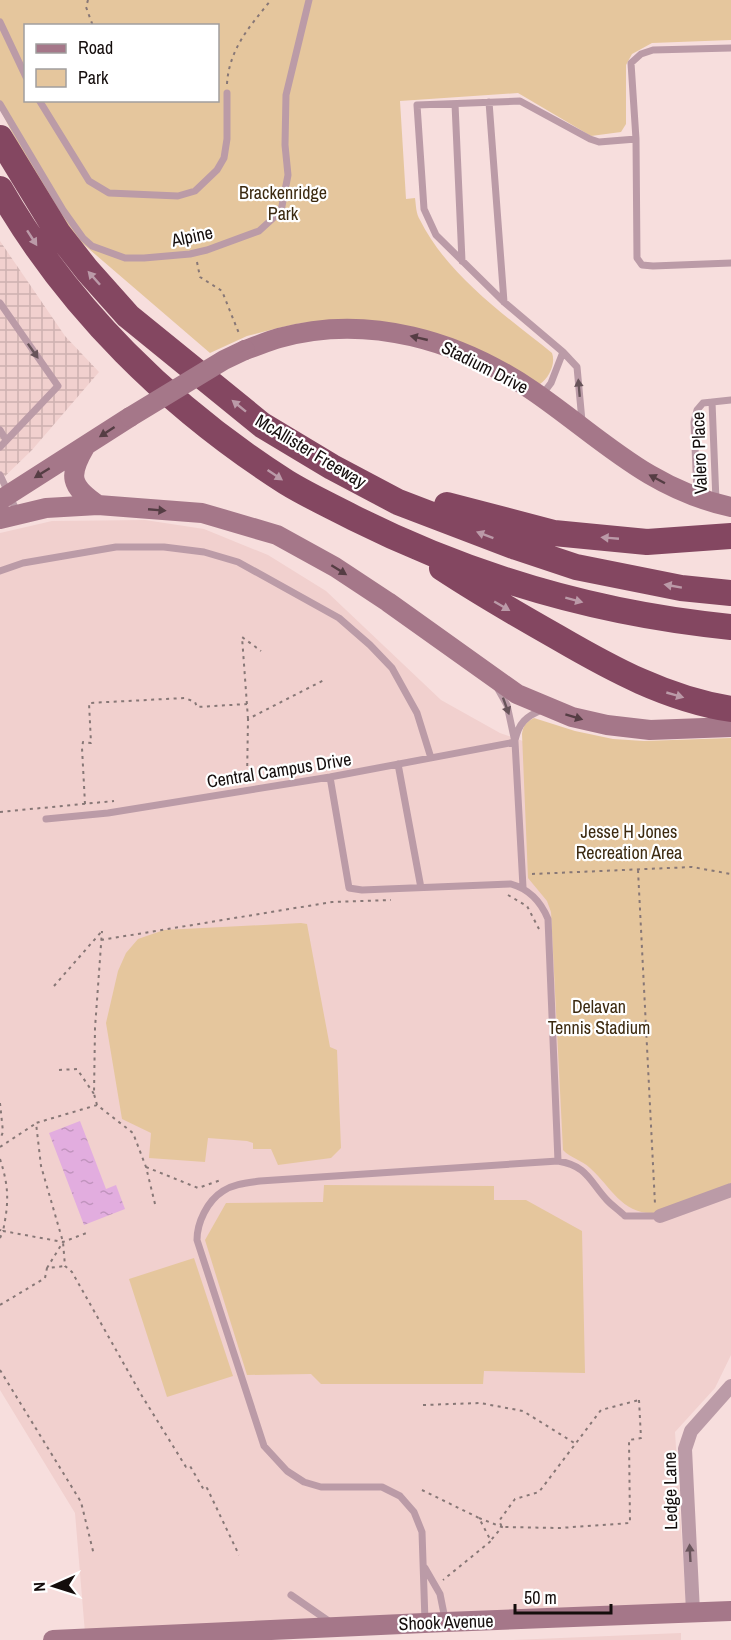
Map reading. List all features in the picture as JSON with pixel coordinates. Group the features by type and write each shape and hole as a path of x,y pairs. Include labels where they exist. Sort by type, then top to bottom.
{"highway":[{"name":"McAllister Freeway","path":"0,138 58,233 121,308 262,425 332,467 398,502 516,547 576,567 681,588 731,593"},
{"name":"McAllister Freeway","path":"0,189 68,289 98,325 131,359 221,438 278,477 399,541 502,580 578,602 672,621 731,627"},
{"path":"262,425 340,455 400,487 455,508 554,533 647,542 731,536"},
{"path":"399,541 490,599 610,668 668,694 731,709"}],"main road":[{"name":"Stadium Drive","path":"5,497 224,360 239,345 334,330 373,329 437,342 500,370 651,477 697,497 723,505"},
{"path":"85,447 74,465 73,477 76,487 98,505"},
{"path":"9,516 46,508 98,505 202,513 277,535 335,567 517,694 549,708 572,717 607,725 650,730 731,727"},
{"name":"Shook Avenue","path":"53,1640 258,1635 337,1626 731,1611"}],"street":[{"path":"657,1214 731,1190"},
{"name":"Ledge Lane","path":"693,1612 686,1449 691,1431 731,1386"}],"lane":[{"name":"Alpine","path":"0,104 43,178 83,238 92,246 125,258 195,253 259,231 281,211 288,175 285,144 286,95 309,0"},
{"path":"0,22 24,73"},
{"path":"731,48 653,50 641,54 631,63 636,139 637,258 642,265 653,266 731,263"},
{"path":"40,102 89,180 109,193 178,196 195,191 217,170 224,158 227,139 227,93"},
{"path":"582,429 577,367 563,352 504,302 436,235 424,209 417,105 520,101 599,142 636,139"},
{"path":"489,102 504,302"},
{"path":"455,104 462,261"},
{"path":"0,303 58,386 0,447"},
{"path":"541,397 551,383 563,352"},
{"name":"Valero Place","path":"697,497 694,422 697,410 703,403 731,400"},
{"name":"Valero Place","path":"712,402 723,505"},
{"path":"0,430 6,440"},
{"path":"0,475 9,516"},
{"path":"0,571 23,563 116,547 174,548 204,552 238,562 339,618 370,645 392,668 417,713 431,758"},
{"path":"488,674 507,705 515,742 522,887"},
{"path":"515,742 518,726 530,714 549,708"},
{"name":"Central Campus Drive","path":"46,819 108,813 330,777 515,742"},
{"path":"398,764 421,888"},
{"path":"330,777 349,888 362,891 512,884 522,887 543,909 548,919 558,1161"},
{"path":"425,1622 422,1532 414,1512 400,1496 382,1487 321,1487 304,1482 287,1471 264,1446 197,1240 197,1231 210,1204 222,1191 237,1185 260,1181 558,1161 572,1164 593,1180 606,1200 625,1216 657,1214"},
{"path":"424,1566 440,1594 446,1622"},
{"path":"291,1595 337,1626"}],"path":[{"path":"88,0 86,7 92,24"},
{"path":"227,93 228,72 232,57 243,35 271,0"},
{"path":"195,253 200,277 222,291 240,338 239,345"},
{"path":"247,784 248,719 242,637 261,651"},
{"path":"248,719 326,679"},
{"path":"85,804 82,748 83,742 91,743 89,703 185,698 195,702 197,707 247,704"},
{"path":"0,812 123,800"},
{"path":"532,874 692,867 731,874"},
{"path":"638,870 657,1214"},
{"path":"508,895 527,906 539,930"},
{"path":"101,940 332,903 391,900"},
{"path":"54,986 102,931 95,1028 94,1094 97,1105 133,1133 146,1167 155,1204"},
{"path":"59,1070 76,1069 94,1094"},
{"path":"0,1103 0,1139"},
{"path":"0,1147 36,1123 97,1105"},
{"path":"36,1123 41,1166 63,1242 65,1266 72,1272 142,1396 186,1467 190,1466 204,1490 207,1488 239,1555"},
{"path":"0,1159 6,1178 8,1206 0,1238"},
{"path":"146,1167 198,1188 224,1179"},
{"path":"1,1230 63,1242 89,1232"},
{"path":"0,1305 45,1278 47,1268 63,1242"},
{"path":"47,1268 65,1266"},
{"path":"0,1370 81,1502 94,1555"},
{"path":"422,1490 502,1527 560,1528 630,1523 629,1440 641,1438 639,1400 601,1410 539,1492 515,1499 499,1521 502,1527"},
{"path":"423,1405 480,1403 523,1411 576,1444"},
{"path":"479,1518 490,1541"},
{"path":"443,1580 490,1541 502,1527"}],"shaded area":[{"path":"0,241 65,336 99,372 32,450 0,481"},
{"path":"145,520 204,529 268,555 326,591 441,700 500,733 557,753 731,752 731,1355 715,1388 675,1432 686,1605 85,1633 75,1513 0,1390 0,533 52,521"},
{"path":"681,1633 681,1640 513,1640"}],"green space":[{"name":"Brackenridge Park","path":"0,0 731,0 731,40 652,43 632,54 626,65 626,124 621,132 591,136 518,93 400,101 406,199 415,198 419,218 432,240 462,277 497,309 552,353 551,370 540,384 444,336 401,325 360,320 301,323 278,328 247,336 210,353 75,237 22,152 0,109"},
{"name":"Jesse H Jones Recreation Area","path":"534,718 575,731 613,739 644,741 731,738 731,1183 663,1212 650,1213 629,1207 587,1165 563,1150 551,912 547,901 528,878 522,734 525,724"},
{"path":"307,924 330,1047 337,1050 341,1148 331,1158 278,1165 271,1149 253,1149 253,1143 247,1141 208,1138 205,1162 149,1158 151,1133 122,1119 106,1023 118,971 126,953 138,939 164,930"},
{"path":"324,1185 494,1186 494,1200 526,1200 582,1231 585,1373 484,1371 483,1384 321,1384 311,1374 247,1375 205,1240 226,1203 323,1202"},
{"path":"194,1258 233,1376 167,1397 129,1279"}],"water":[{"path":"80,1121 106,1189 116,1185 125,1209 84,1225 49,1133"}],"park label":[{"name":"Delavan Tennis Stadium","path":"599,1016"}]}
